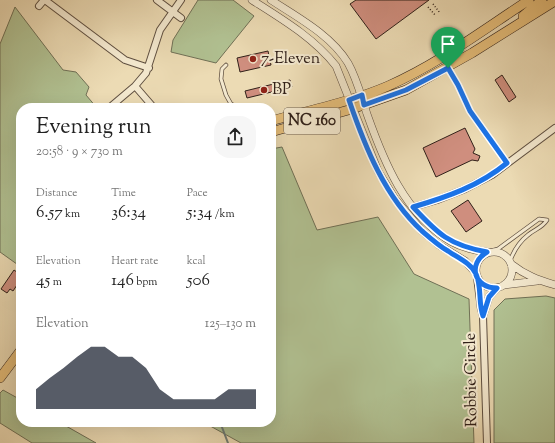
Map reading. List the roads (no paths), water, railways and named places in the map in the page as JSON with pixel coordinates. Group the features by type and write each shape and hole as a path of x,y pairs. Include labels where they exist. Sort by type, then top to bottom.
{"main road":[{"name":"NC 160","path":"276,130 351,104 362,95 388,86 419,70 529,0"},
{"path":"493,39 542,0"},
{"name":"NC 160","path":"276,120 351,104 364,105 406,90 448,68 555,1"},
{"path":"0,378 16,357"}],"street":[{"path":"39,6 44,0 125,60 149,68"},
{"path":"156,0 180,18"},
{"path":"115,103 135,86 146,73 149,68 160,30 181,0"},
{"path":"252,0 287,23 325,53 336,66 378,171 404,211 422,231 439,245 464,260 486,287 500,287 537,280"},
{"path":"271,0 308,25 337,49 347,62 362,95 364,105 386,164 394,180 413,207 433,228 453,243 468,249 501,253 525,274 537,280 555,285"},
{"path":"135,86 150,103"},
{"path":"413,207 437,200 465,189 492,175 555,128"},
{"path":"476,275 475,266 477,260 489,252"},
{"path":"500,287 511,277 511,262"},
{"name":"Robbie Circle","path":"476,275 483,316 487,443"},
{"name":"Robbie Circle","path":"483,316 489,297 500,287"}],"lane":[{"path":"226,65 222,69 221,79 226,95 230,103"},
{"path":"448,68 470,111 507,163"},
{"path":"489,252 498,249 539,219 547,220 543,226 529,234 520,242 515,249 511,262"}],"waterway":[{"path":"222,427 228,443"}],"place":[{"name":"7-Eleven","path":"253,59"},
{"name":"BP","path":"264,90"}]}
